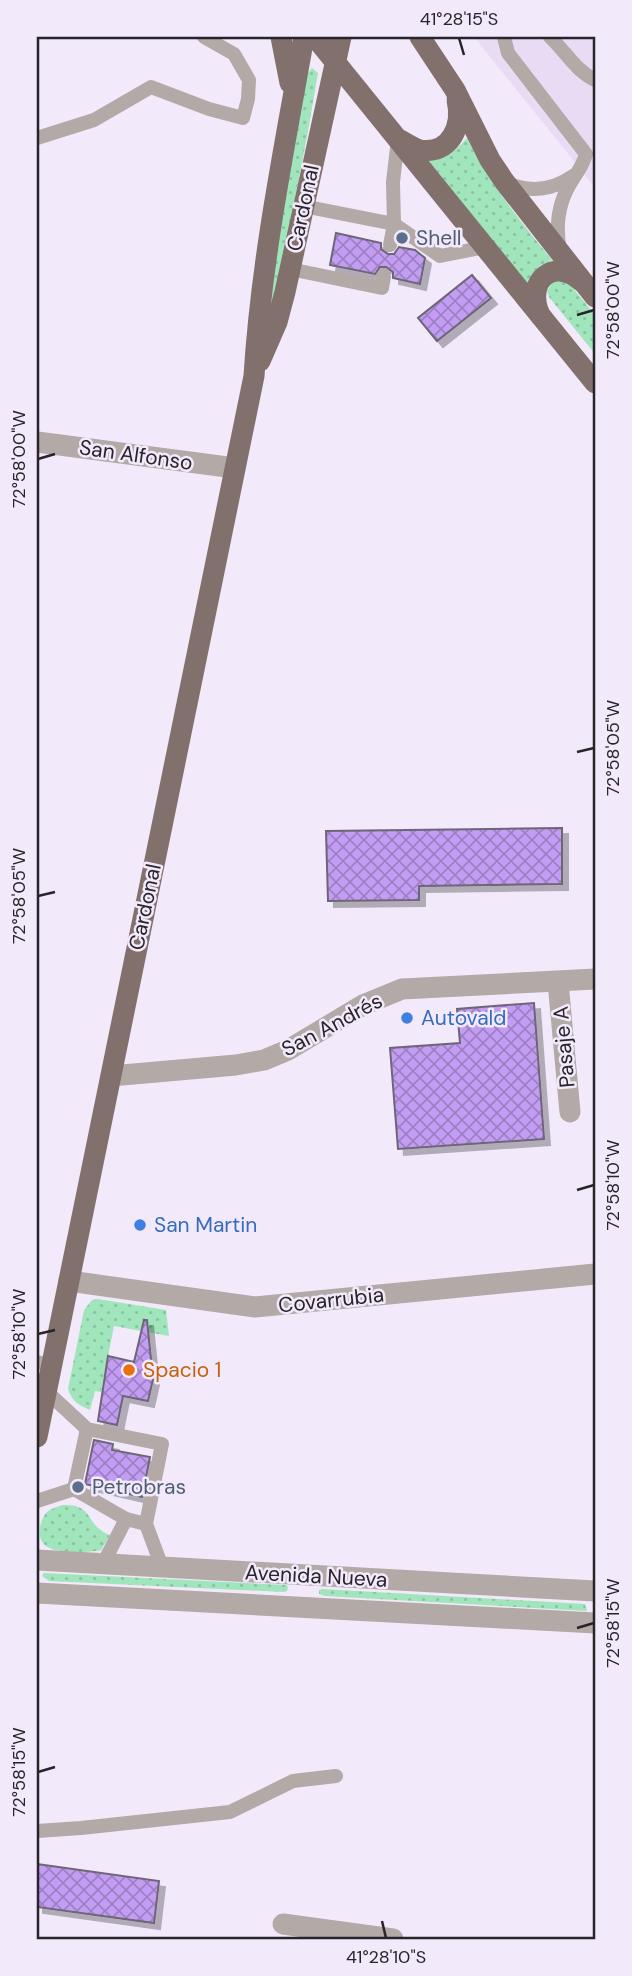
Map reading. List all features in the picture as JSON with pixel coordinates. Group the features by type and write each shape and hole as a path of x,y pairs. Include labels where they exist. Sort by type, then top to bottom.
{"main road":[{"path":"281,37 292,104"},
{"name":"Cardonal","path":"37,1437 46,1391 44,1364 69,1281 254,376 257,318 263,277 304,37"},
{"path":"315,37 595,383"},
{"name":"Cardonal","path":"254,376 276,322 290,270 341,37"},
{"path":"420,37 455,90 503,181 590,291"},
{"path":"398,138 419,149 436,148 444,144 455,133 458,123 455,90"},
{"path":"540,315 534,296 539,280 544,275 570,273 590,291"}],"street":[{"name":"San Alfonso","path":"37,442 235,468"},
{"name":"San Andrés","path":"111,1076 264,1060 288,1050 363,1005 402,989 595,979"},
{"name":"Pasaje A","path":"558,982 570,1112"},
{"name":"Covarrubia","path":"69,1281 255,1307 595,1274"},
{"name":"Avenida Nueva","path":"37,1560 595,1591"},
{"path":"303,1608 305,1575"},
{"name":"Avenida Nueva","path":"37,1594 595,1623"},
{"path":"283,1924 393,1939"}],"lane":[{"path":"37,138 94,120 151,87 209,109 243,118 249,80 234,54 204,37"},
{"path":"504,37 508,52 588,163"},
{"path":"550,37 572,64 595,80"},
{"path":"390,245 394,224 393,181 398,138"},
{"path":"503,181 515,187 539,190 564,182 588,163"},
{"path":"561,254 558,240 560,209 573,178 588,163"},
{"path":"303,206 394,224 440,256 485,247"},
{"path":"290,270 382,288 384,276"},
{"path":"46,1391 87,1429 162,1444 146,1524 162,1567"},
{"path":"74,1489 87,1429"},
{"path":"37,1502 74,1489 126,1519 146,1524"},
{"path":"103,1564 126,1519"},
{"path":"37,1830 230,1812 293,1781 336,1776"}],"shaded area":[{"path":"474,37 595,37 595,188 570,156"}],"green space":[{"path":"312,68 318,73 313,103 271,310 270,278 307,74"},
{"path":"467,138 495,186 552,260 540,266 529,284 427,159 450,154"},
{"path":"553,281 568,282 595,315 595,354 549,297 547,291"},
{"path":"92,1300 166,1310 169,1336 114,1326 101,1392 95,1391 90,1410 76,1402 68,1389 84,1310"},
{"path":"63,1505 81,1508 96,1526 110,1535 101,1550 65,1552 51,1549 43,1543 40,1532 44,1516 50,1510"},
{"path":"44,1573 288,1587 284,1592 49,1581 42,1576"},
{"path":"322,1589 585,1604 587,1611 325,1596 319,1594"}],"building":[{"path":"336,233 381,243 381,249 388,254 394,254 399,247 415,250 425,258 420,284 393,278 393,272 386,267 380,267 375,274 330,265"},
{"path":"472,275 491,298 437,341 418,318"},
{"path":"562,828 562,884 419,886 419,900 328,901 326,831"},
{"path":"534,1003 544,1139 398,1149 390,1048 460,1043 457,1009"},
{"name":"Spacio 1","path":"144,1320 147,1320 153,1379 148,1401 123,1396 117,1425 98,1421 108,1356 134,1362"},
{"path":"94,1440 113,1444 112,1450 150,1457 142,1497 85,1484"},
{"path":"37,1864 159,1881 154,1923 37,1907"}],"place":[{"name":"Shell","path":"402,238"},
{"name":"Autovald","path":"407,1018"},
{"name":"San Martin","path":"140,1225"},
{"name":"Spacio 1","path":"129,1370"},
{"name":"Petrobras","path":"78,1487"}]}
